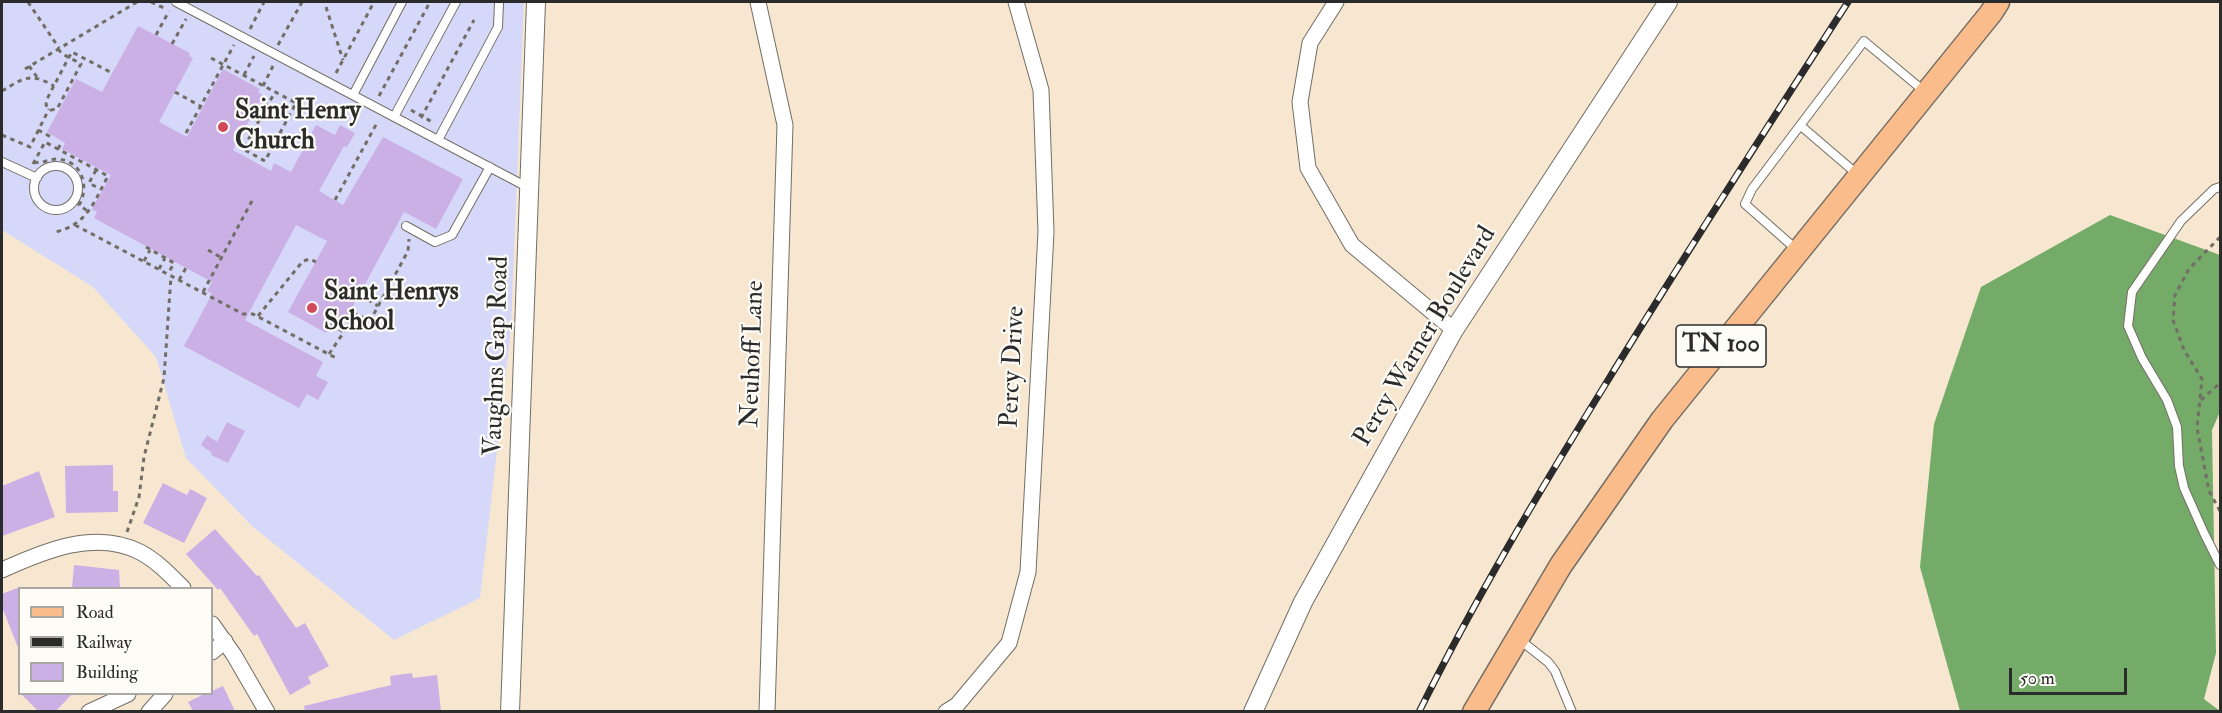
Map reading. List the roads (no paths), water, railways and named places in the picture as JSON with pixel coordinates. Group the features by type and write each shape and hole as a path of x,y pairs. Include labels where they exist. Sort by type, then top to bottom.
{"main road":[{"name":"TN 100","path":"1474,711 1561,565 1662,420 1998,2"}],"street":[{"name":"Vaughns Gap Road","path":"510,711 536,2"},
{"name":"Neuhoff Lane","path":"758,2 785,125 767,711"},
{"name":"Percy Drive","path":"946,711 957,705 1009,642 1028,572 1046,232 1041,90 1016,2"},
{"path":"1336,2 1310,43 1300,102 1308,168 1352,245 1454,330"},
{"name":"Percy Warner Boulevard","path":"1253,711 1303,602 1454,330 1668,2"},
{"path":"2,570 28,558 72,544 102,542 140,552 182,587"},
{"path":"213,625 267,711"},
{"path":"213,651 225,641"},
{"path":"89,711 124,695"},
{"path":"149,711 160,695"}],"lane":[{"path":"176,2 530,189"},
{"path":"353,95 402,2"},
{"path":"394,117 456,2"},
{"path":"438,140 498,27 500,2"},
{"path":"1798,251 1745,204 1752,189 1864,41 1926,92"},
{"path":"1801,126 1859,175"},
{"path":"2,162 37,178"},
{"path":"59,167 68,170 77,183 76,203 59,210 43,206 35,194 34,183 37,178 49,168 59,167"},
{"path":"408,227 435,242 452,235 490,167"},
{"path":"2220,187 2214,189 2181,221 2132,292 2128,327 2142,358 2167,400 2177,428 2179,466 2184,488 2220,566"},
{"path":"1518,638 1555,670 1572,711"}],"railway":[{"path":"1419,712 1485,587 1556,465 1695,241 1848,2"}],"place":[{"name":"Saint Henry Church","path":"223,127"},
{"name":"Saint Henrys School","path":"312,308"}]}
